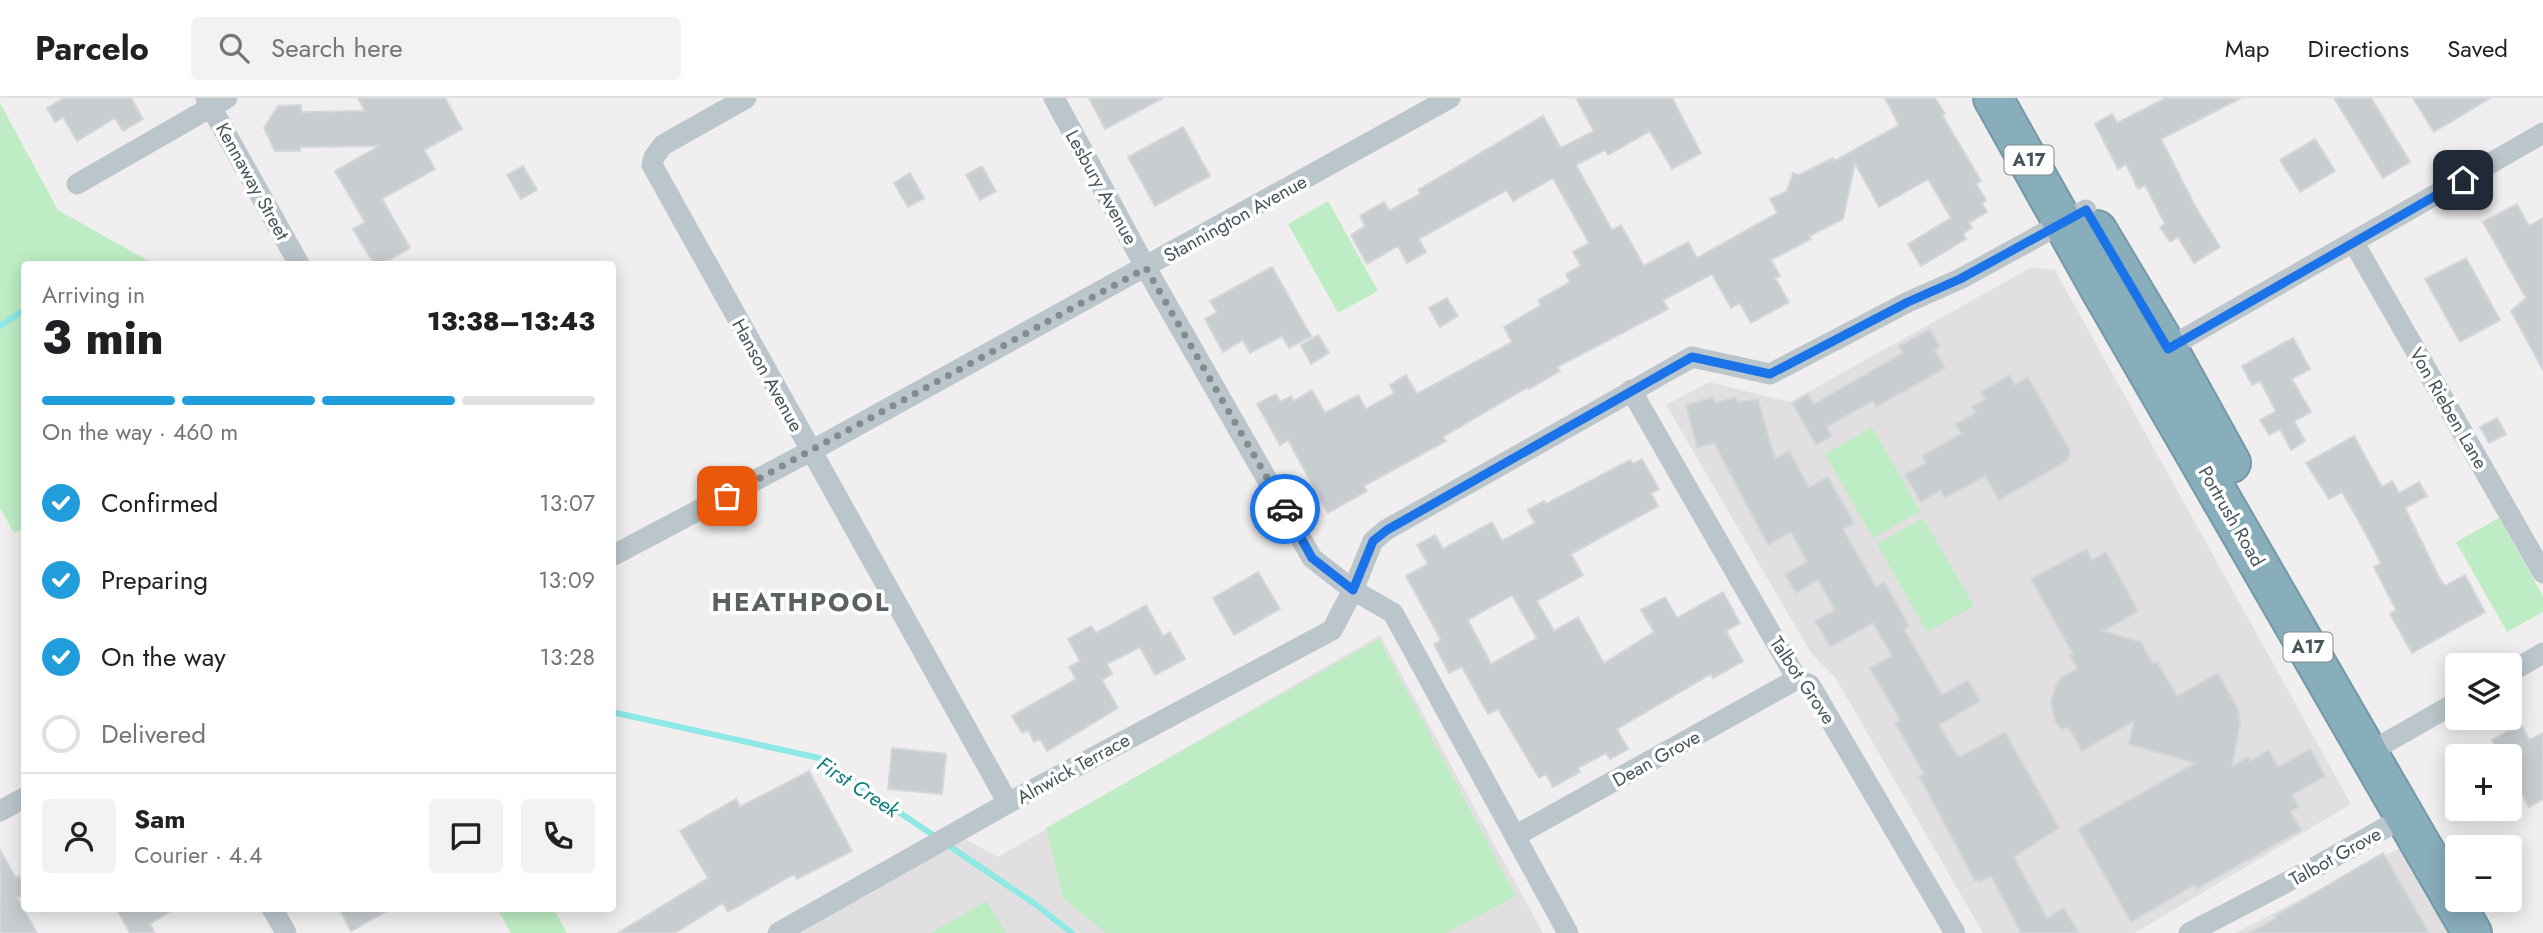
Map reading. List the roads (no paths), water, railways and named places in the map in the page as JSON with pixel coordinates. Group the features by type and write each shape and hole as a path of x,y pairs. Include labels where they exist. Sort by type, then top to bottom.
{"highway":[{"name":"Portrush Road","path":"1993,98 2075,216 2155,356 2472,933"},
{"name":"Portrush Road","path":"2023,98 2075,216"},
{"name":"Portrush Road","path":"2155,356 2445,843"},
{"path":"2484,912 2496,933"}],"street":[{"name":"Hanson Avenue","path":"746,98 663,145 654,156 652,165 1008,803"},
{"name":"Lesbury Avenue","path":"1054,98 1146,268 1312,558 1353,590"},
{"name":"Stannington Avenue","path":"616,554 810,452 1450,98"},
{"path":"77,184 215,101"},
{"name":"Kennaway Street","path":"215,101 297,261"},
{"path":"2155,356 2543,133"},
{"name":"Alnwick Terrace","path":"778,933 1008,803 1332,630 1353,590 1373,541 1387,530 1632,390 1692,357 1770,374 1908,302 1960,279 2075,216"},
{"name":"Von Rieben Lane","path":"2354,243 2543,573"},
{"name":"Talbot Grove","path":"1632,390 1797,679 1810,685 1955,933"},
{"path":"1353,590 1393,613 1569,933"},
{"path":"2522,665 2543,653"},
{"name":"Dean Grove","path":"1516,836 1797,679"},
{"path":"2387,742 2445,709"},
{"path":"0,811 21,800"},
{"name":"Talbot Grove","path":"2189,933 2290,881 2406,816"},
{"path":"274,912 286,933"}],"waterway":[{"name":"First Creek","path":"0,326 21,312"},
{"name":"First Creek","path":"616,713 819,758 1035,904 1072,933"}],"district":[{"name":"HEATHPOOL","path":"801,602"}]}
